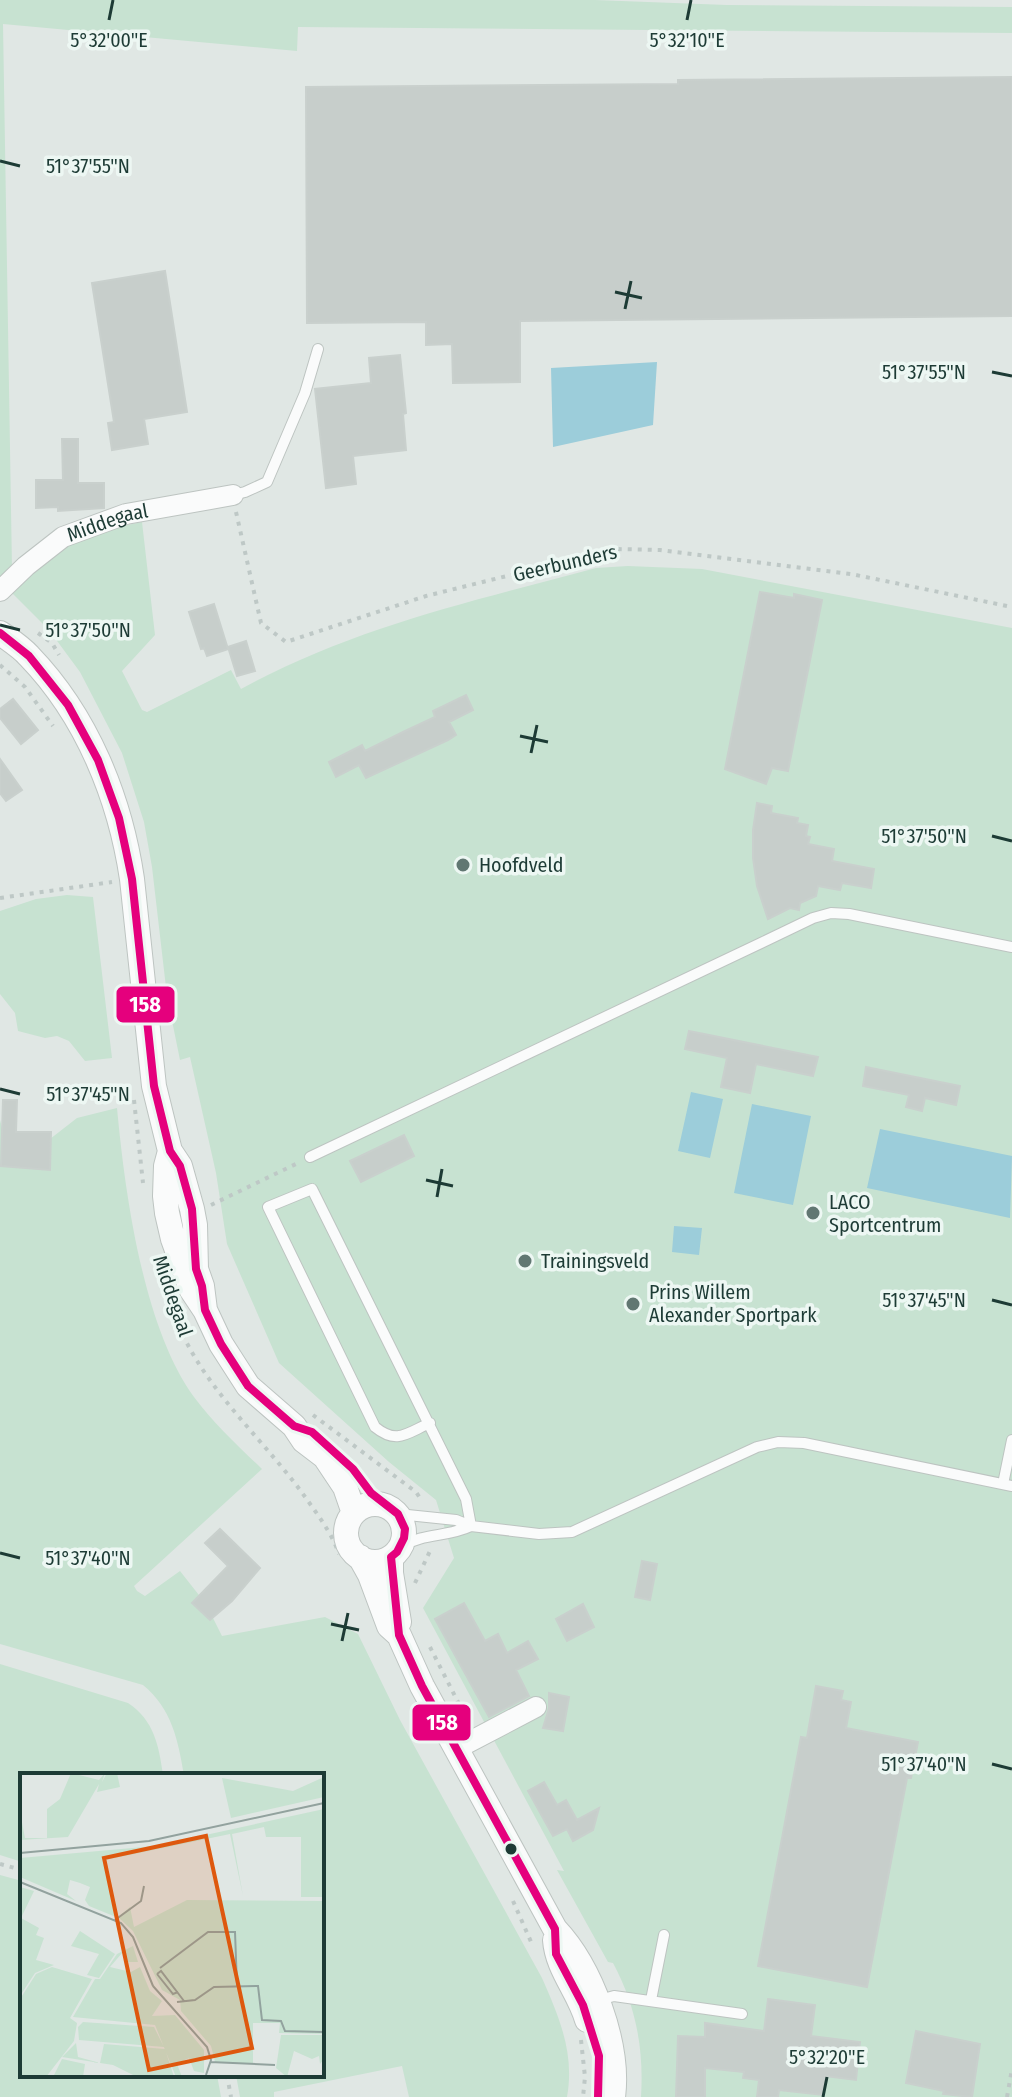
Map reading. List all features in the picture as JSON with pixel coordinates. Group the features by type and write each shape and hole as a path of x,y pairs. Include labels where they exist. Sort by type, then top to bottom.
{"street":[{"name":"Middegaal","path":"0,591 63,537 126,514 233,495"},
{"name":"Middegaal","path":"0,633 29,655 62,698 93,748 117,808 132,879 154,1086 170,1151 180,1166 192,1209 196,1269 205,1310"},
{"name":"Middegaal","path":"170,1151 166,1166 167,1213 191,1289 248,1386 294,1426 304,1441 325,1457 352,1501 354,1513"},
{"name":"Middegaal","path":"294,1426 312,1432 391,1509"},
{"path":"399,1635 389,1626 370,1575 352,1562 347,1526 354,1513 368,1505 391,1509 405,1529 396,1552 399,1635 456,1749 555,1929 570,1946 612,2056 613,2097"},
{"path":"352,1562 381,1562 396,1552"},
{"path":"456,1749 536,1707"},
{"path":"590,2003 599,2056 598,2097"}],"lane":[{"path":"233,495 267,482 305,393 318,349"},
{"path":"310,1157 774,937 831,913 1012,947"},
{"path":"430,1423 399,1437 387,1437 375,1427 268,1207 312,1189 430,1423 466,1499 471,1526"},
{"path":"391,1509 456,1520 471,1526 539,1534 572,1532 757,1447 778,1442 804,1443 1008,1485 1012,1440"},
{"path":"396,1552 415,1538 455,1534 471,1526"},
{"path":"651,2000 664,1935"},
{"path":"590,2003 614,1996 742,2014"}],"path":[{"name":"Geerbunders","path":"233,495 261,623 286,642 426,596 616,549 660,550 851,574 1012,607"},
{"path":"0,665 25,687 58,732"},
{"path":"0,898 115,881"},
{"path":"138,1155 143,1186"},
{"path":"192,1209 207,1206 310,1157"},
{"name":"Middegaal","path":"167,1289 192,1350 226,1402 301,1490 352,1562"},
{"path":"0,1864 20,1869"},
{"path":"511,1898 537,1954"},
{"path":"578,2032 585,2077 583,2097"},
{"path":"1007,2097 1012,2069"},
{"path":"227,2077 231,2097"}],"green space":[{"path":"0,0 595,0 727,5 1012,7 1012,33 298,27 297,51 3,24 12,569 0,580"},
{"name":"Prins Willem Alexander Sportpark","path":"142,522 155,635 122,671 142,710 147,712 231,670 241,689 284,667 371,632 459,604 596,568 702,569 1012,628 1012,2097 641,2097 637,2028 621,1979 613,1963 608,1962 557,1870 564,1871 423,1608 454,1558 436,1500 279,1363 227,1244 216,1173 190,1057 180,1060 167,996 144,822 122,753 80,672 49,630 9,590 66,545 90,533"},
{"path":"67,895 93,897 112,1058 85,1061 69,1041 57,1036 45,1038 18,1031 15,1013 0,994 0,911 36,899"},
{"path":"117,1108 131,1218 149,1297 162,1334 176,1368 194,1397 218,1426 262,1469 134,1586 145,1596 180,1571 206,1604 222,1636 325,1617 358,1634 400,1720 542,1978 567,2050 567,2097 409,2097 402,2066 274,2092 274,2097 240,2097 236,2077 324,2077 324,1773 184,1773 176,1737 167,1715 143,1685 0,1644 0,1120 3,1132 21,1132 23,1140 50,1139 77,1118"},
{"path":"0,1664 128,1703 137,1710 144,1717 157,1744 163,1773 20,1773 20,1861 0,1855"},
{"path":"0,1875 20,1880 20,2077 217,2077 221,2097 0,2097"}],"water":[{"path":"657,362 653,425 553,447 551,368"},
{"path":"691,1092 723,1099 710,1158 678,1151"},
{"path":"752,1104 811,1116 793,1205 734,1193"},
{"path":"880,1129 1012,1156 1010,1218 867,1188"},
{"path":"674,1226 702,1228 699,1255 672,1252"}],"building":[{"path":"1012,77 1012,316 520,321 520,382 453,383 452,344 426,345 426,322 307,323 306,87"},
{"path":"165,271 187,412 144,419 148,444 112,450 108,423 114,422 92,283"},
{"path":"400,355 406,450 353,456 356,484 326,488 315,389 371,383 369,358"},
{"path":"62,439 78,439 78,483 104,483 104,508 58,511 58,507 36,508 36,480 63,480"},
{"path":"760,592 822,600 788,771 772,768 766,784 725,769"},
{"path":"214,604 228,649 207,656 204,648 201,649 189,612"},
{"path":"246,641 255,671 237,676 228,647"},
{"path":"466,695 473,710 449,722 456,735 366,778 359,765 336,777 329,762 362,745 365,751 435,717 433,711"},
{"path":"13,699 38,730 21,744 0,718 0,709"},
{"path":"0,759 22,790 6,801 0,793"},
{"path":"757,803 772,806 771,813 798,818 797,823 808,825 808,844 834,849 832,861 874,869 871,888 842,883 840,890 818,886 816,896 800,903 799,910 790,908 768,919 757,886 753,858"},
{"path":"689,1031 818,1057 813,1076 756,1064 750,1093 721,1087 727,1058 685,1049"},
{"path":"866,1067 960,1086 956,1105 925,1098 922,1111 906,1107 909,1095 863,1086"},
{"path":"3,1100 17,1100 16,1132 51,1132 50,1170 1,1166"},
{"path":"404,1135 414,1156 361,1182 350,1161"},
{"path":"220,1529 260,1568 232,1601 210,1620 192,1603 228,1566 205,1543"},
{"path":"642,1561 657,1564 650,1600 635,1597"},
{"path":"464,1603 485,1641 498,1634 507,1653 528,1641 538,1659 516,1670 529,1696 489,1717 435,1619"},
{"path":"583,1604 594,1627 567,1641 556,1619"},
{"path":"816,1686 843,1691 841,1700 851,1702 846,1728 918,1742 911,1778 907,1778 867,1987 758,1966 801,1737 807,1738"},
{"path":"549,1693 569,1697 563,1731 543,1728 549,1708"},
{"path":"544,1782 557,1805 566,1800 577,1820 599,1808 593,1830 573,1841 567,1829 553,1836 528,1791"},
{"path":"768,1999 815,2005 811,2036 860,2042 856,2080 825,2076 823,2095 779,2090 778,2097 757,2097 759,2080 743,2078 744,2072 705,2068 705,2097 676,2097 678,2036 705,2037 705,2023 764,2031"},
{"path":"916,2031 980,2044 972,2097 943,2094 944,2091 906,2083"}],"transit line":[{"name":"158","path":"0,633 29,656 68,705 98,760 119,818 132,879 154,1086 170,1151 180,1166 192,1209 196,1269 205,1310 221,1344 248,1386 294,1426 312,1432 353,1469 371,1493 398,1514 405,1529 404,1538 391,1557 399,1635 422,1686 555,1929 556,1954 583,2005 599,2056 598,2097"}],"place":[{"name":"Hoofdveld","path":"463,865"},
{"name":"LACO Sportcentrum","path":"813,1213"},
{"name":"Trainingsveld","path":"525,1261"},
{"name":"Prins Willem Alexander Sportpark","path":"633,1304"}]}
